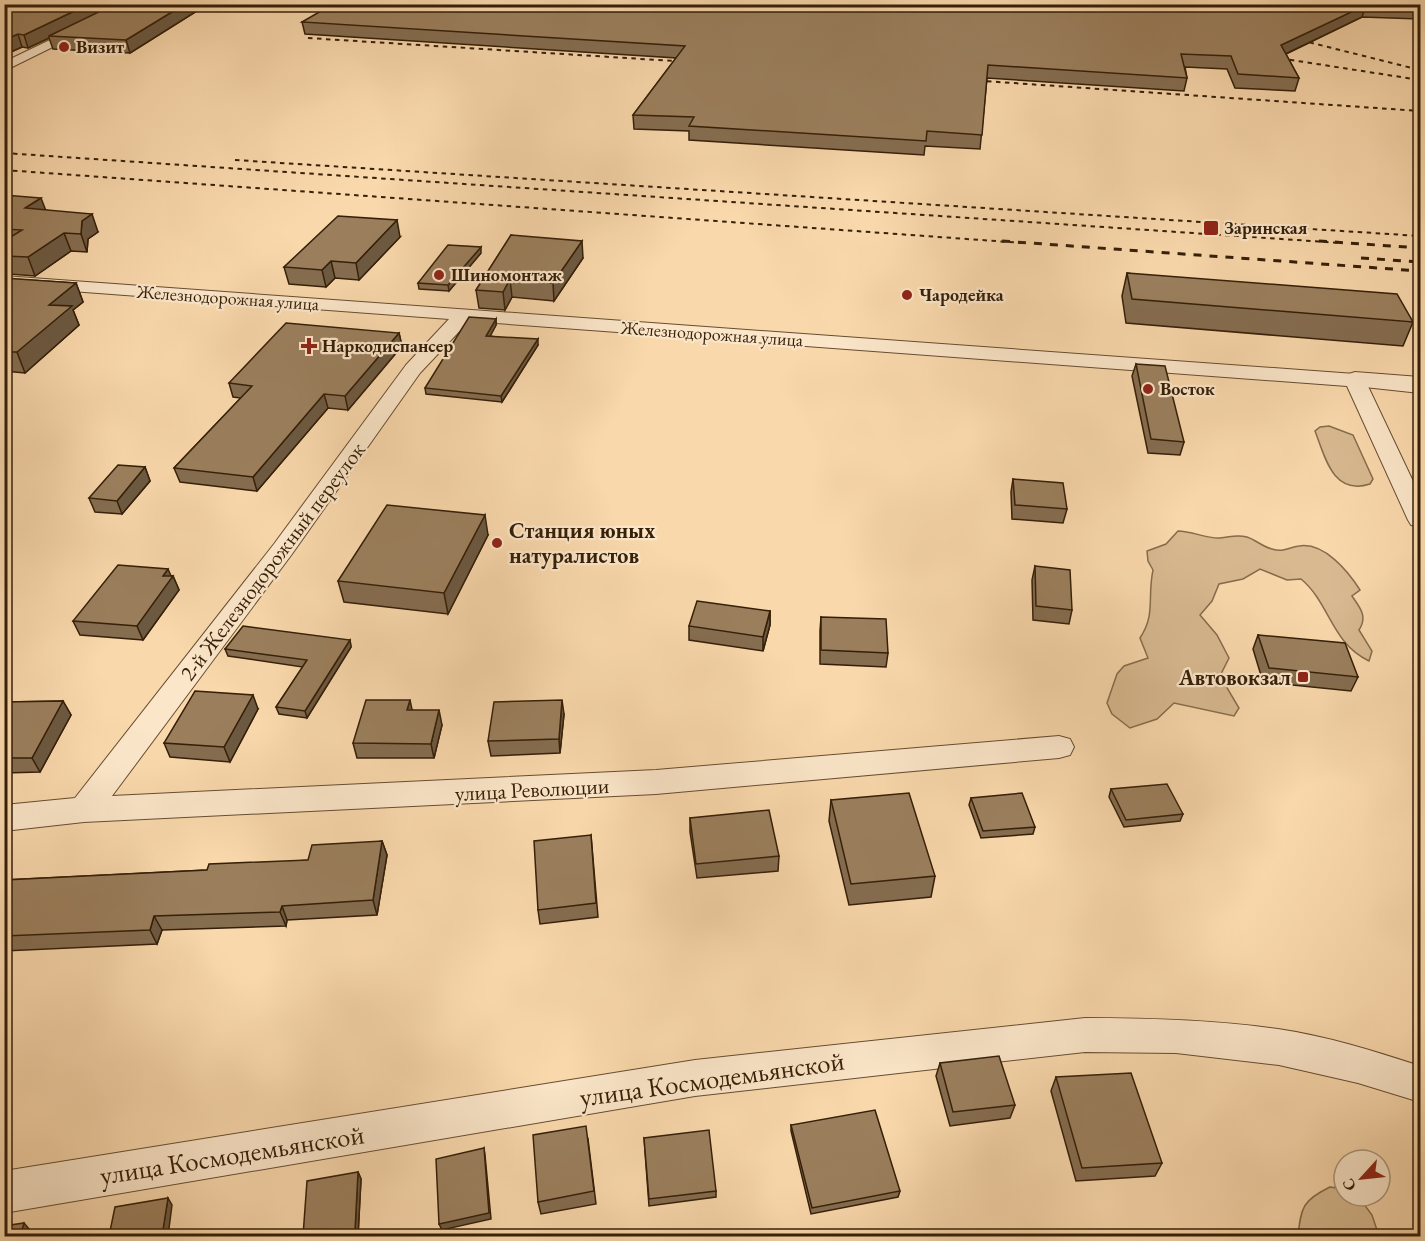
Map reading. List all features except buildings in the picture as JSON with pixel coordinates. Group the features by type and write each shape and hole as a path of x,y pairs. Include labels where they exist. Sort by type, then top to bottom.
{"street":[{"path":"105,4 133,5"},
{"path":"4,67 133,5"},
{"name":"Железнодорожная улица","path":"4,281 1420,385"},
{"name":"2-й Железнодорожный переулок","path":"84,810 283,549 413,369 463,316"},
{"path":"1355,380 1420,520"},
{"name":"улица Революции","path":"4,818 84,810 656,782 1059,747"},
{"name":"улица Космодемьянской","path":"4,1192 695,1078 1086,1035 1176,1036 1279,1047 1420,1084"}],"shaded area":[{"path":"1329,426 1353,435 1373,479 1370,484 1357,486 1347,484 1332,472 1315,431 1320,427"},
{"path":"1178,531 1215,538 1243,536 1276,550 1308,546 1326,553 1342,567 1360,590 1352,596 1362,612 1363,620 1359,630 1372,651 1369,661 1346,644 1319,599 1301,579 1287,580 1260,569 1243,579 1219,584 1212,601 1200,615 1217,635 1229,658 1220,676 1239,708 1234,716 1174,703 1157,719 1130,728 1112,714 1107,703 1117,674 1124,666 1148,658 1140,638 1150,613 1153,570 1148,561 1147,551 1166,544"},
{"path":"1332,1187 1332,1208 1367,1208 1372,1215 1379,1236 1298,1236 1302,1211 1314,1196"}],"railway":[{"path":"308,38 690,62"},
{"path":"1292,38 1420,70"},
{"path":"1272,57 1420,80"},
{"path":"969,80 1420,111"},
{"path":"4,153 1341,243"},
{"path":"235,160 1420,236"},
{"path":"4,170 1023,243"},
{"path":"1002,241 1420,271"},
{"path":"1319,241 1420,248"},
{"path":"1361,258 1420,262"}],"place":[{"name":"Визит","path":"64,47"},
{"name":"Заринская","path":"1211,228"},
{"name":"Шиномонтаж","path":"439,275"},
{"name":"Чародейка","path":"907,295"},
{"name":"Наркодиспансер","path":"309,346"},
{"name":"Восток","path":"1148,389"},
{"name":"Станция юных натуралистов","path":"497,543"},
{"name":"Автовокзал","path":"1303,677"}]}
